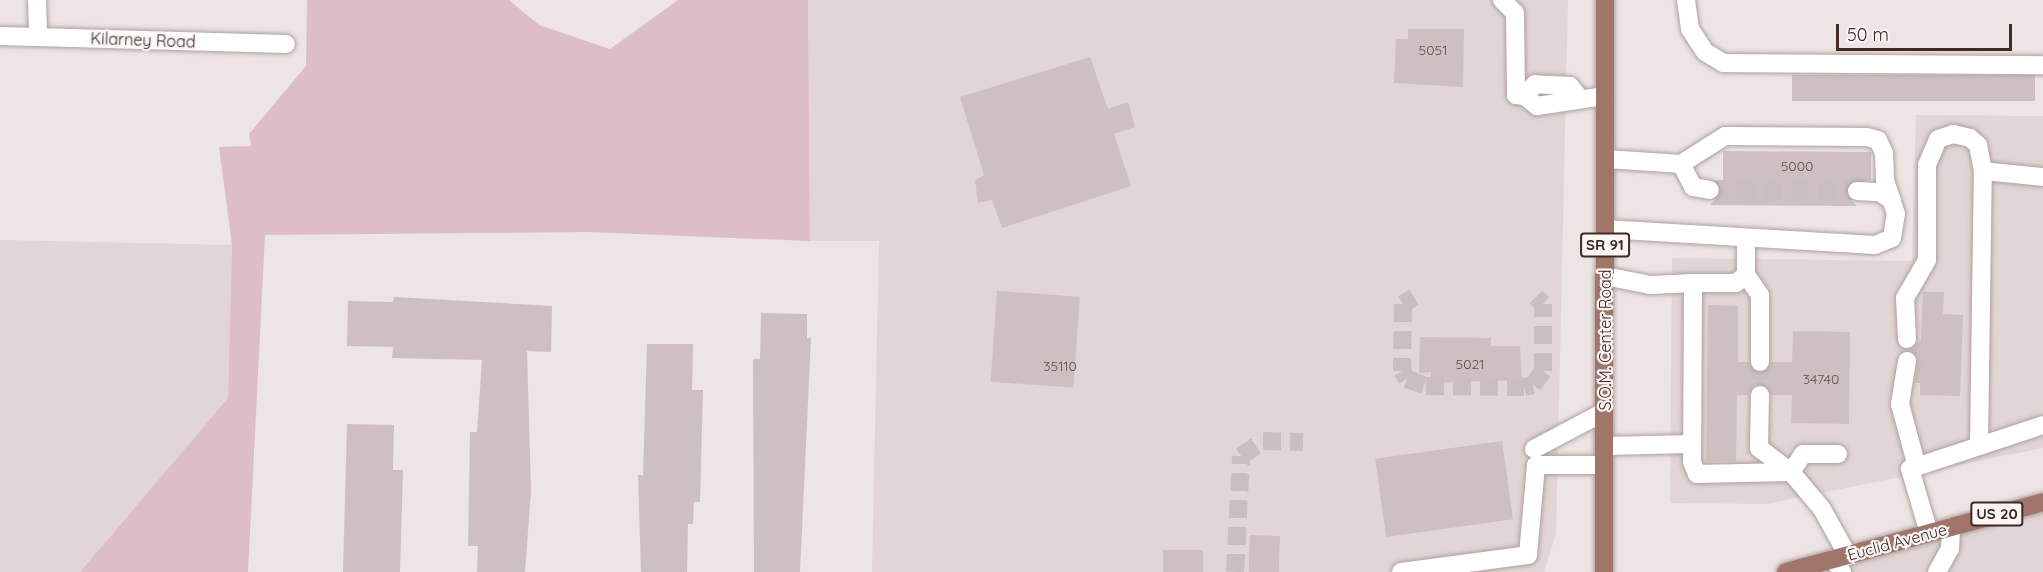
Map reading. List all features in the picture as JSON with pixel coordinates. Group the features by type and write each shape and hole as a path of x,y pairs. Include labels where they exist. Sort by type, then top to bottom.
{"main road":[{"name":"S.O.M. Center Road","path":"1604,572 1605,0"},
{"name":"Euclid Avenue","path":"1786,572 1841,562 1929,533 2043,502"}],"street":[{"path":"37,0 38,37"},
{"path":"1502,0 1515,13 1515,95 1525,96 1537,106 1568,104 1578,96 1605,96"},
{"path":"1686,0 1690,29 1705,52 1723,63 2043,65"},
{"name":"Kilarney Road","path":"0,36 286,45"},
{"path":"1907,339 1905,298 1927,260 1927,165 1938,140 1953,134 1970,138 1978,145 1983,171 1979,446"},
{"path":"1605,228 1746,238 1885,244 1895,227 1884,153 1878,140 1867,137 1725,136 1682,164 1606,159"},
{"path":"1682,164 1693,187 1710,190"},
{"path":"1983,171 2043,177"},
{"path":"1857,191 1879,192 1892,200"},
{"path":"1746,238 1746,275 1760,295 1760,362"},
{"path":"1605,276 1651,285 1736,283 1746,275"},
{"path":"1693,283 1692,444 1697,474 1791,472"},
{"path":"1907,361 1900,404 1929,533"},
{"path":"1760,394 1759,448 1791,472 1822,509 1841,562"},
{"path":"1535,457 1604,412"},
{"path":"1913,468 2043,425"},
{"path":"1604,446 1692,444"},
{"path":"1791,472 1803,454 1838,454"},
{"path":"1535,457 1604,465"},
{"path":"1401,572 1528,555 1535,457"},
{"path":"1937,572 1950,549 1952,527"}],"shaded area":[{"path":"307,0 509,0 539,25 610,49 678,0 808,0 810,241 588,232 265,235 248,572 80,572 228,398 232,245 219,147 251,146 249,134 306,66"},
{"path":"808,0 1568,0 1556,534 1544,572 872,572 879,241 810,241"},
{"path":"1916,115 2043,116 2043,448 1767,504 1670,503 1672,258 1912,261"},
{"path":"0,240 232,245 228,398 80,572 0,572"},
{"path":"2043,510 2043,572 1813,572"}],"building":[{"path":"1408,29 1464,29 1463,87 1394,83 1396,39 1408,39"},
{"path":"1090,57 1108,109 1128,102 1135,127 1114,134 1131,186 1002,228 992,200 978,203 975,180 984,175 960,97"},
{"path":"1792,75 2035,75 2035,101 1792,101"},
{"path":"1723,151 1871,152 1871,180 1847,185 1847,196 1857,206 1710,205 1721,193 1714,180 1723,180"},
{"path":"997,291 1080,297 1073,388 991,382"},
{"path":"1923,292 1944,292 1943,314 1963,315 1960,396 1920,395 1920,383 1915,383 1918,358 1909,350 1921,340"},
{"path":"394,297 552,306 551,352 527,351 531,491 525,572 477,572 478,546 468,546 470,432 477,432 482,360 392,358 393,347 347,346 348,301 393,302"},
{"path":"1708,305 1738,306 1738,362 1749,362 1759,373 1771,362 1792,362 1793,331 1850,332 1849,424 1791,423 1792,395 1771,395 1766,386 1755,385 1749,395 1737,395 1736,461 1706,461"},
{"path":"761,313 807,314 807,338 811,338 800,572 754,572 753,359 760,359"},
{"path":"1420,337 1491,338 1491,346 1520,346 1522,380 1430,383 1431,372 1419,373"},
{"path":"647,344 693,344 692,390 703,390 700,502 694,502 693,524 688,524 687,572 641,572 638,475 643,475"},
{"path":"347,424 394,425 393,470 403,470 400,572 343,572"},
{"path":"1502,441 1513,519 1386,537 1375,459"},
{"path":"1250,535 1280,536 1279,572 1249,572"},
{"path":"1163,550 1203,550 1203,572 1163,572"}],"tunnel":[{"path":"1710,190 1857,191"},
{"path":"1414,297 1403,304 1402,371 1407,379 1426,386 1524,387 1533,385 1543,371 1543,304 1536,297"},
{"path":"1760,362 1760,395"},
{"path":"1235,572 1241,456 1263,441 1303,442"}]}
